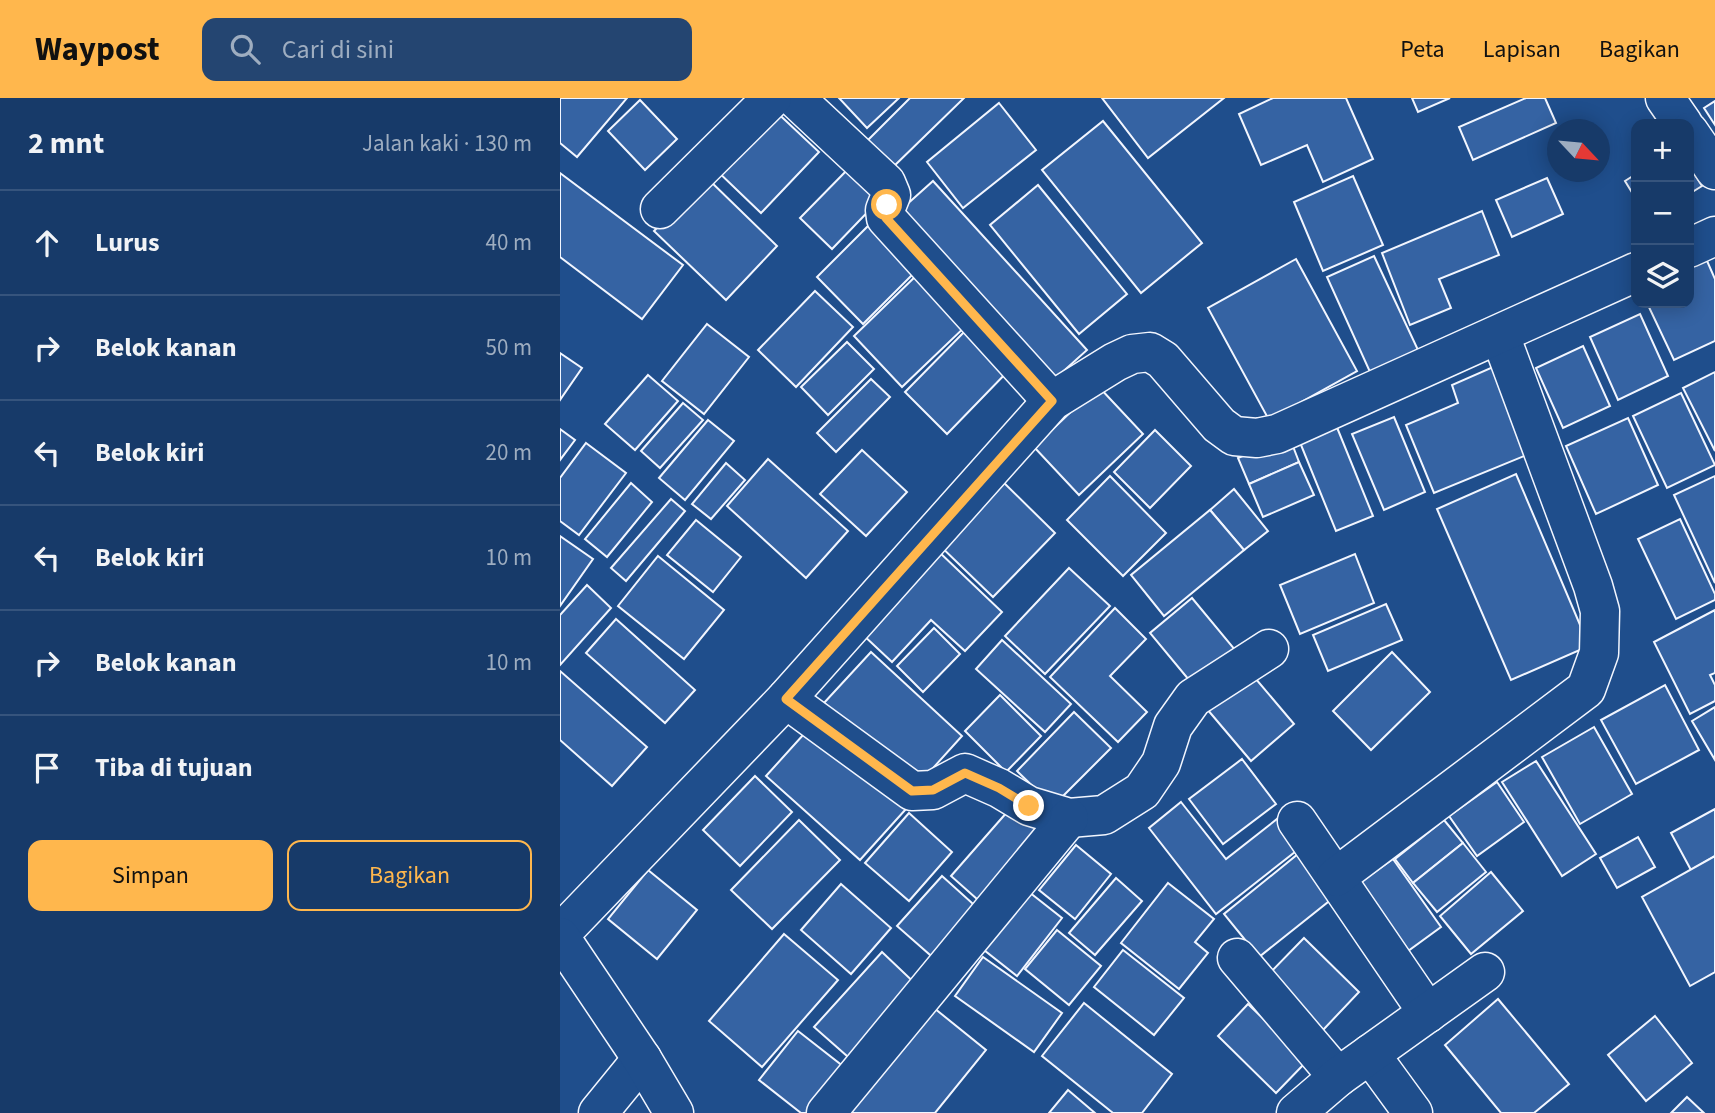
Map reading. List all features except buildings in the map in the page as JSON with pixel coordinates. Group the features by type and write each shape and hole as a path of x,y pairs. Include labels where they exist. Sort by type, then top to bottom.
{"street":[{"path":"795,98 886,183 891,195 885,210 886,218 1052,401"},
{"path":"1665,98 1680,119"},
{"path":"660,209 749,106"},
{"path":"1694,139 1715,170"},
{"path":"1694,246 1715,236"},
{"path":"674,1113 642,1059 560,935 786,699 1052,401 1115,362 1132,354 1150,352 1163,360 1219,425 1234,436 1256,438 1277,434 1631,274"},
{"path":"1336,877 1586,690 1599,653 1600,611 1593,586 1500,335"},
{"path":"786,699 912,791 933,790 965,773 999,788 1029,806 1069,818 1104,815 1142,791 1161,763 1172,726 1194,698 1269,649"},
{"path":"826,1113 1069,818"},
{"path":"1297,821 1428,1013"},
{"path":"1237,958 1338,1077"},
{"path":"1296,1113 1338,1077 1485,972"},
{"path":"1370,1054 1413,1113"},
{"path":"598,1113 642,1059"}],"route":[{"path":"887,205 886,218 1052,401 786,699 912,791 933,790 965,773 999,788 1029,806"}]}
